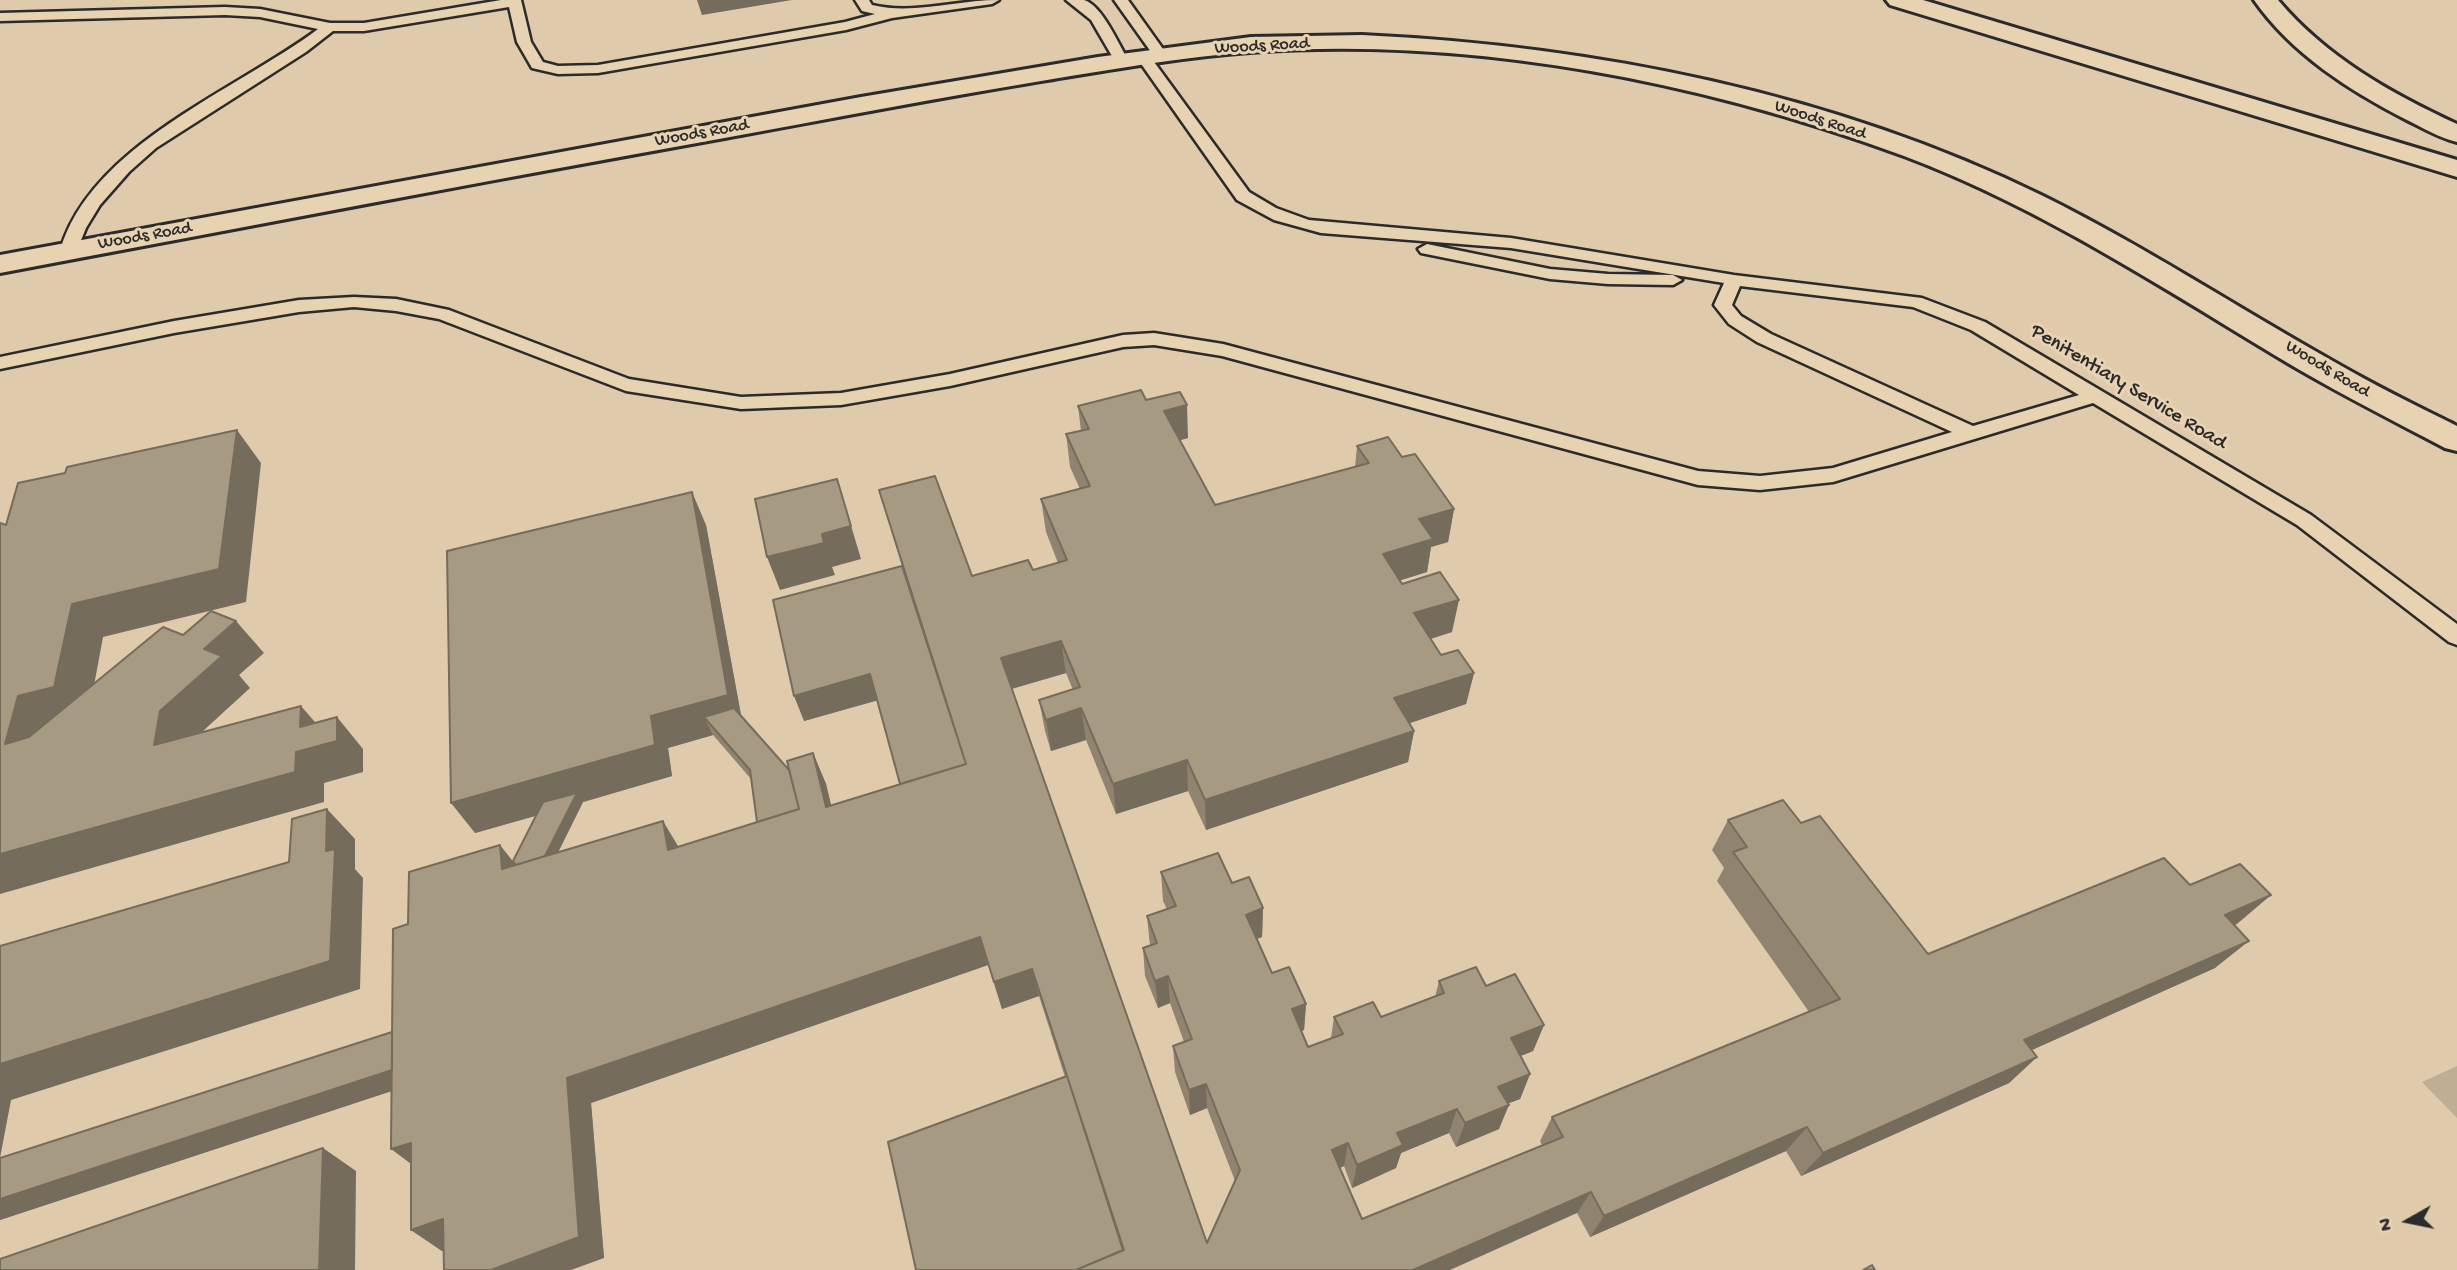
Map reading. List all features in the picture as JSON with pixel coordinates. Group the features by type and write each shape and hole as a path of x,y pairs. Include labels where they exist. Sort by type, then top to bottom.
{"main road":[{"path":"1898,0 2457,169"},
{"path":"2266,0 2295,32 2333,62 2399,105 2457,134"},
{"name":"Woods Road","path":"0,264 938,90 1142,58 1281,43 1429,46 1545,57 1673,78 1796,112 1919,153 2031,202 2151,265 2373,397 2457,440"}],"lane":[{"path":"862,0 867,8 892,14"},
{"path":"0,17 225,11 260,13 330,27 365,27 514,1 524,42 537,65 558,70 598,69 846,26 892,14 992,0"},
{"path":"1073,0 1094,12 1100,28 1142,58"},
{"path":"1121,0 1142,58"},
{"path":"69,251 72,236 87,211 123,166 150,143 288,59 330,27"},
{"name":"Penitentiary Service Road","path":"1142,58 1243,196 1258,208 1307,225 1550,274 1608,279 1734,280 1916,302 1943,310 1978,326 2305,520 2457,636"},
{"path":"1734,280 1723,305 1735,320 1764,338 1970,433"},
{"path":"0,363 224,318 299,306 354,302 396,305 443,314 626,386 741,403 841,399 950,380 1123,341 1154,339 1223,350 1698,478 1760,483 1833,475 2096,396"}],"shaded area":[{"path":"2457,1066 2457,1118 2422,1082"}],"building":[{"path":"1141,390 1146,400 1180,392 1187,405 1164,411 1215,505 1369,463 1357,446 1388,437 1402,457 1415,454 1454,509 1419,519 1433,539 1383,554 1402,584 1440,572 1459,600 1414,613 1441,655 1458,650 1474,673 1394,698 1414,731 1205,800 1187,760 1113,784 1081,708 1046,720 1039,700 1080,687 1061,641 1001,658 1207,1243 1240,1170 1206,1084 1189,1090 1173,1046 1192,1039 1168,976 1155,981 1143,948 1157,943 1147,916 1176,906 1161,872 1218,853 1232,883 1249,877 1263,908 1246,915 1272,973 1289,967 1306,1004 1292,1009 1308,1047 1343,1034 1334,1017 1373,1002 1381,1017 1444,993 1439,981 1476,967 1486,986 1515,974 1544,1025 1511,1038 1530,1074 1498,1087 1509,1105 1465,1123 1457,1109 1397,1133 1403,1145 1357,1165 1348,1143 1332,1150 1362,1219 1563,1137 1552,1117 1840,999 1733,852 1747,847 1728,820 1783,800 1801,823 1820,816 1928,954 2164,858 2190,885 2240,864 2271,895 2225,915 2249,941 2024,1040 2037,1057 1823,1153 1807,1127 1604,1216 1591,1192 1413,1270 1076,1270 1124,1250 1032,969 994,982 980,937 567,1078 579,1237 491,1270 444,1270 443,1219 411,1230 411,1143 391,1149 393,929 408,924 409,872 500,845 502,869 663,821 668,850 799,809 787,761 813,753 826,807 966,764 879,490 935,476 972,576 1028,560 1033,570 1067,560 1041,499 1090,486 1066,434 1089,429 1078,406"},
{"path":"237,430 219,569 72,604 54,687 18,696 5,744 29,737 163,627 183,635 211,611 236,621 204,649 222,656 160,711 154,745 301,706 300,727 337,717 337,741 296,752 295,772 0,854 0,523 6,525 18,483 65,473 67,467"},
{"path":"837,479 851,526 822,534 824,543 767,557 755,499"},
{"path":"692,492 728,695 651,716 655,745 451,803 447,551"},
{"path":"902,566 966,764 900,784 870,674 794,696 773,600"},
{"path":"734,708 789,770 799,809 757,822 750,770 704,717"},
{"path":"577,793 545,856 516,865 513,861 543,802"},
{"path":"327,809 326,851 335,849 330,961 0,1064 0,946 289,862 292,819"},
{"path":"392,1032 392,1070 0,1199 0,1158"},
{"path":"1067,1076 1123,1250 1076,1270 916,1270 888,1142"},
{"path":"323,1148 319,1270 0,1270 0,1259"}]}
